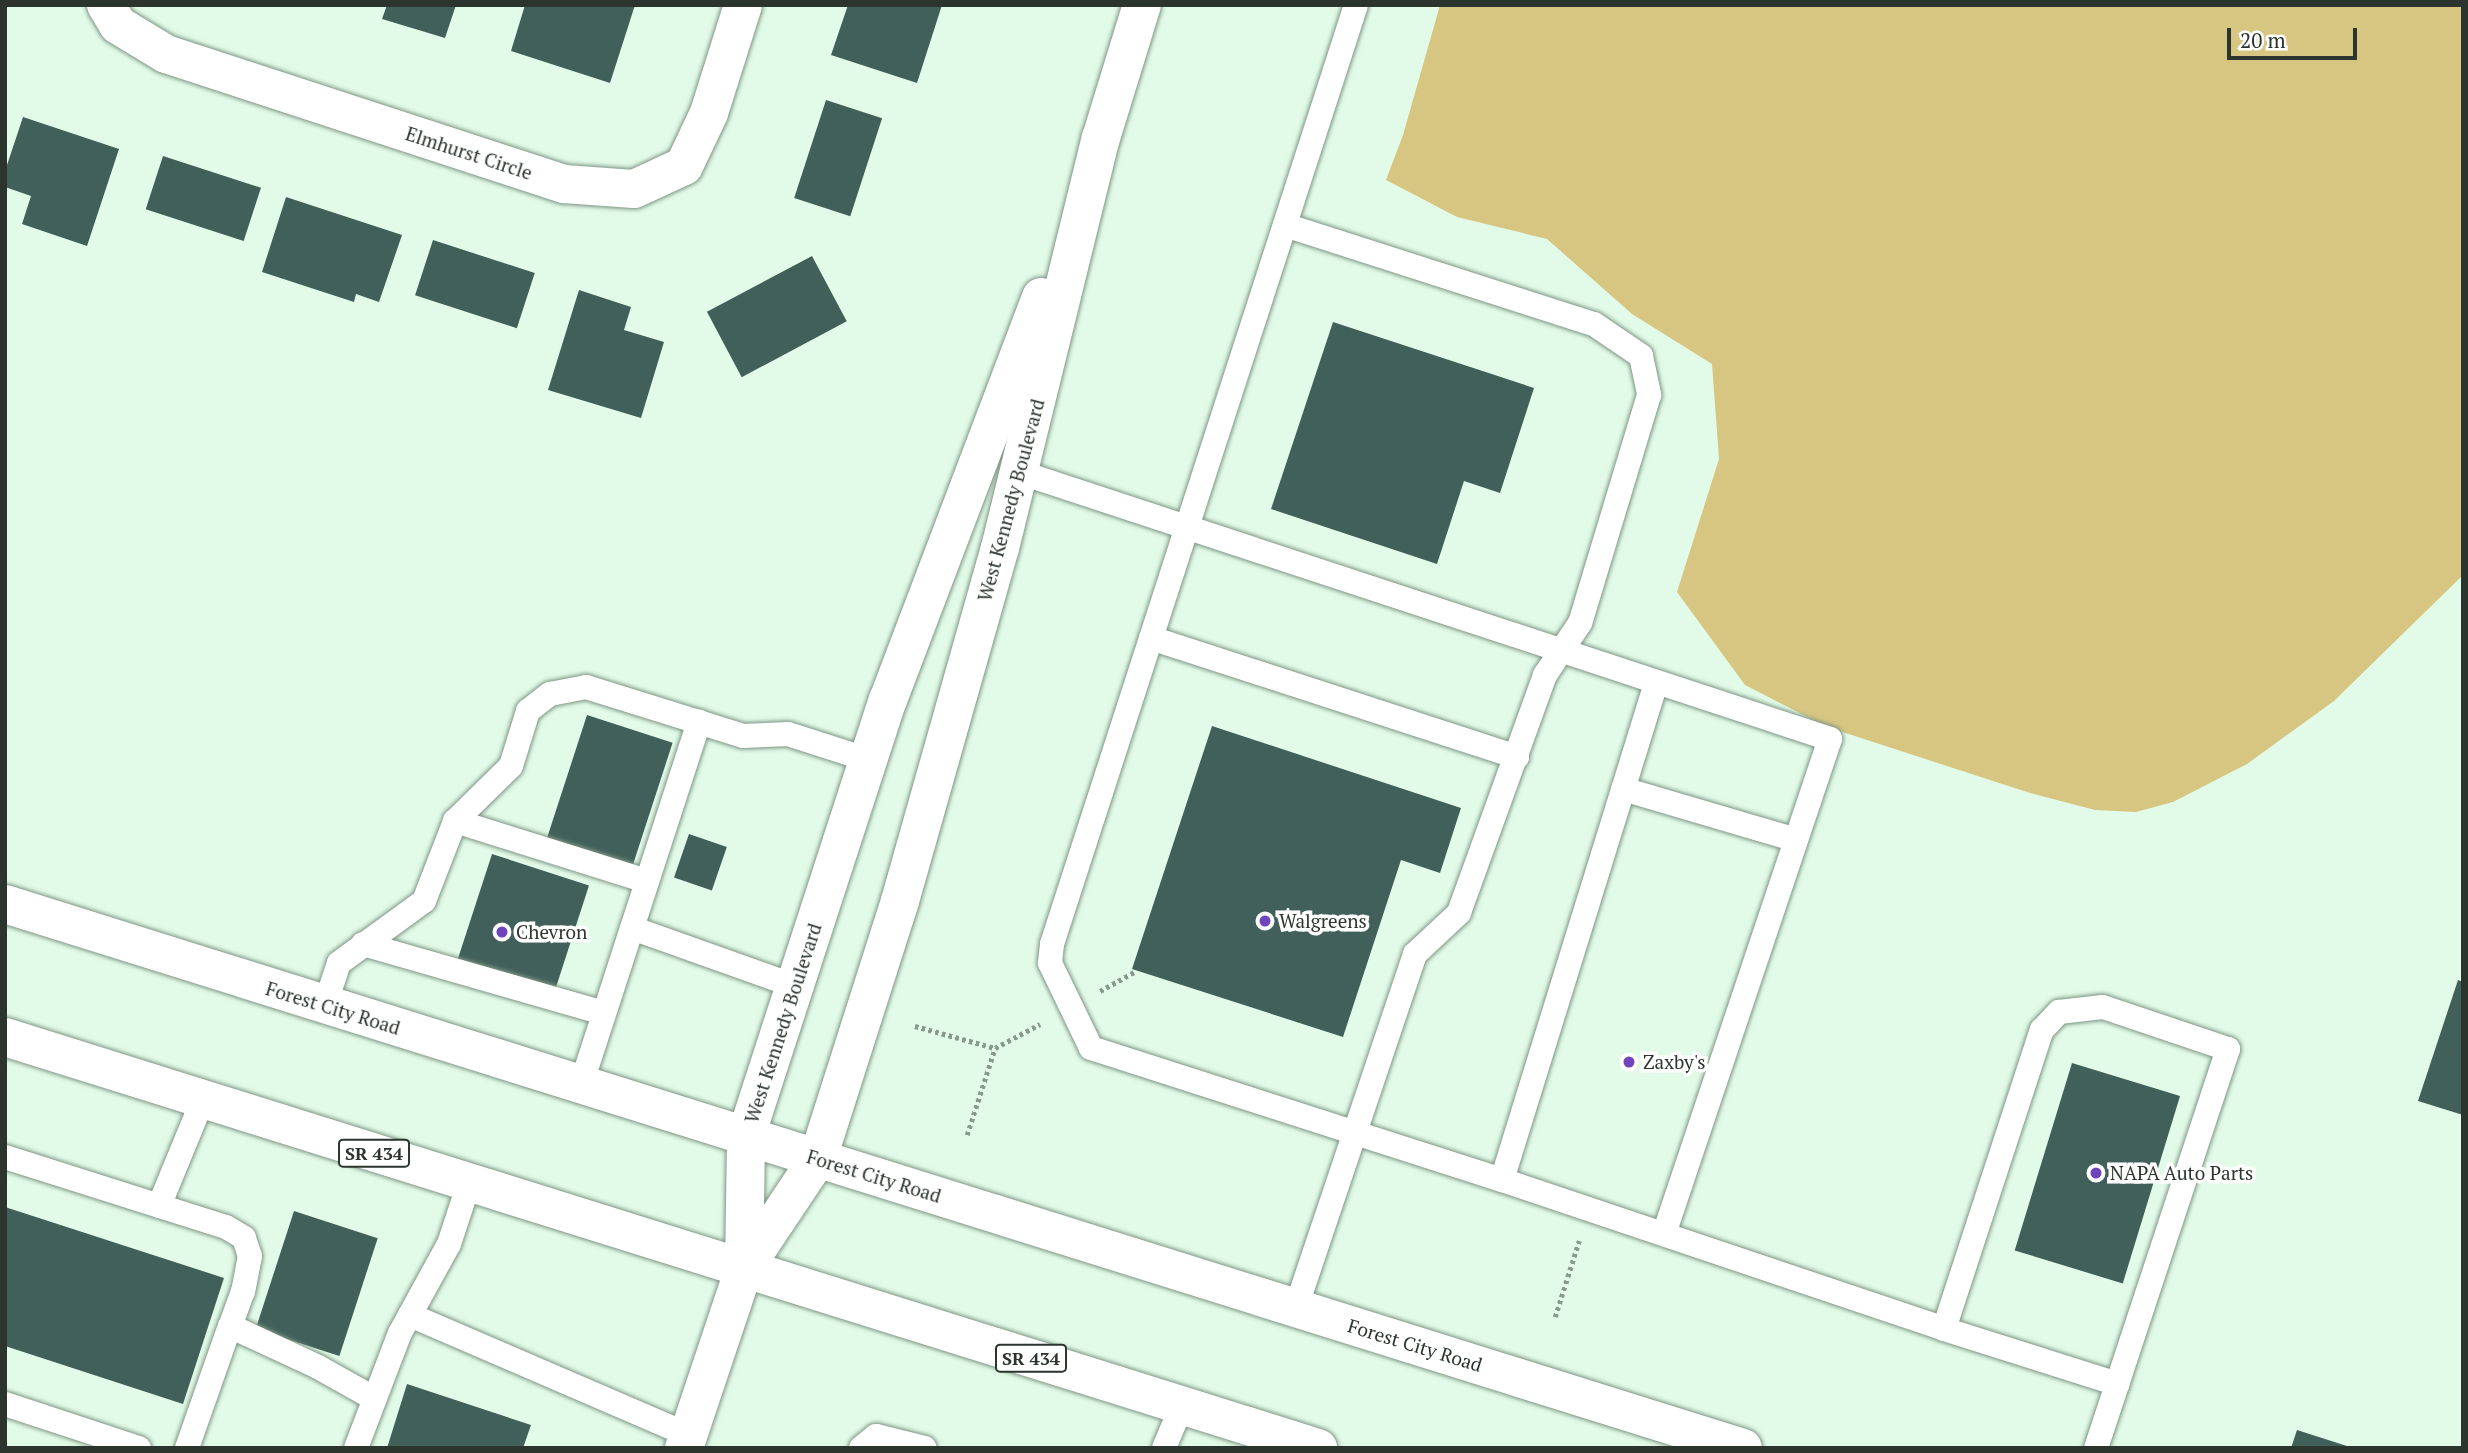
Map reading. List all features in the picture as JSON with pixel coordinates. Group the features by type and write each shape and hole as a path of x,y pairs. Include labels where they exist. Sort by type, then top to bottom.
{"main road":[{"name":"Elmhurst Circle","path":"106,5 118,25 166,54 564,184 634,189 684,166 709,113 743,5"},
{"name":"West Kennedy Boulevard","path":"744,1269 818,1158 900,901 1019,472 1101,138 1142,5"},
{"name":"West Kennedy Boulevard","path":"744,1269 746,1136 898,673 1101,138"},
{"name":"Forest City Road","path":"5,904 1743,1448"},
{"name":"SR 434","path":"5,1037 1318,1448"},
{"path":"686,1441 744,1269"}],"lane":[{"path":"1356,5 1052,944 1049,963 1091,1048 1502,1180 1944,1329 2117,1384"},
{"path":"1285,225 1594,324 1641,356 1648,395 1580,623 1545,675 1459,913 1415,954 1296,1308"},
{"path":"1019,472 1562,650 1656,684 1830,739 1664,1234"},
{"path":"1151,638 1517,757"},
{"path":"1502,1180 1656,684"},
{"path":"325,1005 339,963 424,901 455,821 511,766 528,710 550,694 586,687 743,736 788,734 869,760"},
{"path":"581,1085 699,722"},
{"path":"1623,789 1796,840"},
{"path":"455,821 647,881"},
{"path":"632,928 795,986"},
{"path":"363,944 603,1013"},
{"path":"1944,1329 2042,1030 2059,1012 2103,1007 2228,1049 2096,1448"},
{"path":"159,1206 202,1099"},
{"path":"5,1157 226,1227 244,1238 250,1256 243,1291 187,1448"},
{"path":"356,1448 410,1315 449,1244 469,1183"},
{"path":"410,1315 686,1441"},
{"path":"230,1326 318,1367 374,1399"},
{"path":"5,1404 139,1448"},
{"path":"1164,1448 1182,1405"},
{"path":"861,1448 876,1436 925,1448"}],"path":[{"path":"915,1026 995,1048 1134,972"},
{"path":"967,1135 995,1048"},
{"path":"1555,1317 1589,1209"}],"shaded area":[{"path":"1440,5 2463,5 2463,575 2334,701 2247,764 2173,802 2136,812 2095,810 2030,793 1827,727 1745,685 1677,592 1719,459 1712,364 1632,314 1547,239 1457,217 1386,180 1403,135"}],"building":[{"path":"387,5 456,5 445,38 382,19"},
{"path":"525,5 635,5 610,83 511,51"},
{"path":"848,5 942,5 917,83 831,55"},
{"path":"826,100 882,118 850,216 794,198"},
{"path":"23,117 119,149 87,246 22,224 31,196 5,187 5,171"},
{"path":"163,156 261,188 244,241 146,209"},
{"path":"286,197 402,235 379,302 356,294 354,302 262,272"},
{"path":"433,240 535,273 517,328 415,295"},
{"path":"812,256 847,321 742,377 707,312"},
{"path":"579,290 631,307 624,330 664,342 641,418 548,390"},
{"path":"1333,322 1534,388 1500,493 1464,481 1437,564 1271,509"},
{"path":"587,715 673,743 632,868 546,841"},
{"name":"Walgreens","path":"1212,726 1461,808 1440,873 1401,860 1343,1037 1132,969"},
{"path":"689,834 727,847 712,891 674,877"},
{"path":"492,854 589,886 555,990 458,959"},
{"path":"2458,980 2463,982 2463,1115 2418,1101"},
{"path":"2072,1063 2180,1096 2123,1283 2015,1250"},
{"path":"5,1207 224,1278 183,1404 5,1346"},
{"path":"294,1211 378,1238 339,1356 256,1329"},
{"path":"407,1384 531,1425 523,1448 387,1448"},
{"path":"2297,1430 2350,1447 2350,1448 2291,1448"}],"place":[{"name":"Walgreens","path":"1265,921"},
{"name":"Chevron","path":"502,932"},
{"name":"Zaxby's","path":"1629,1062"},
{"name":"NAPA Auto Parts","path":"2096,1173"}]}
